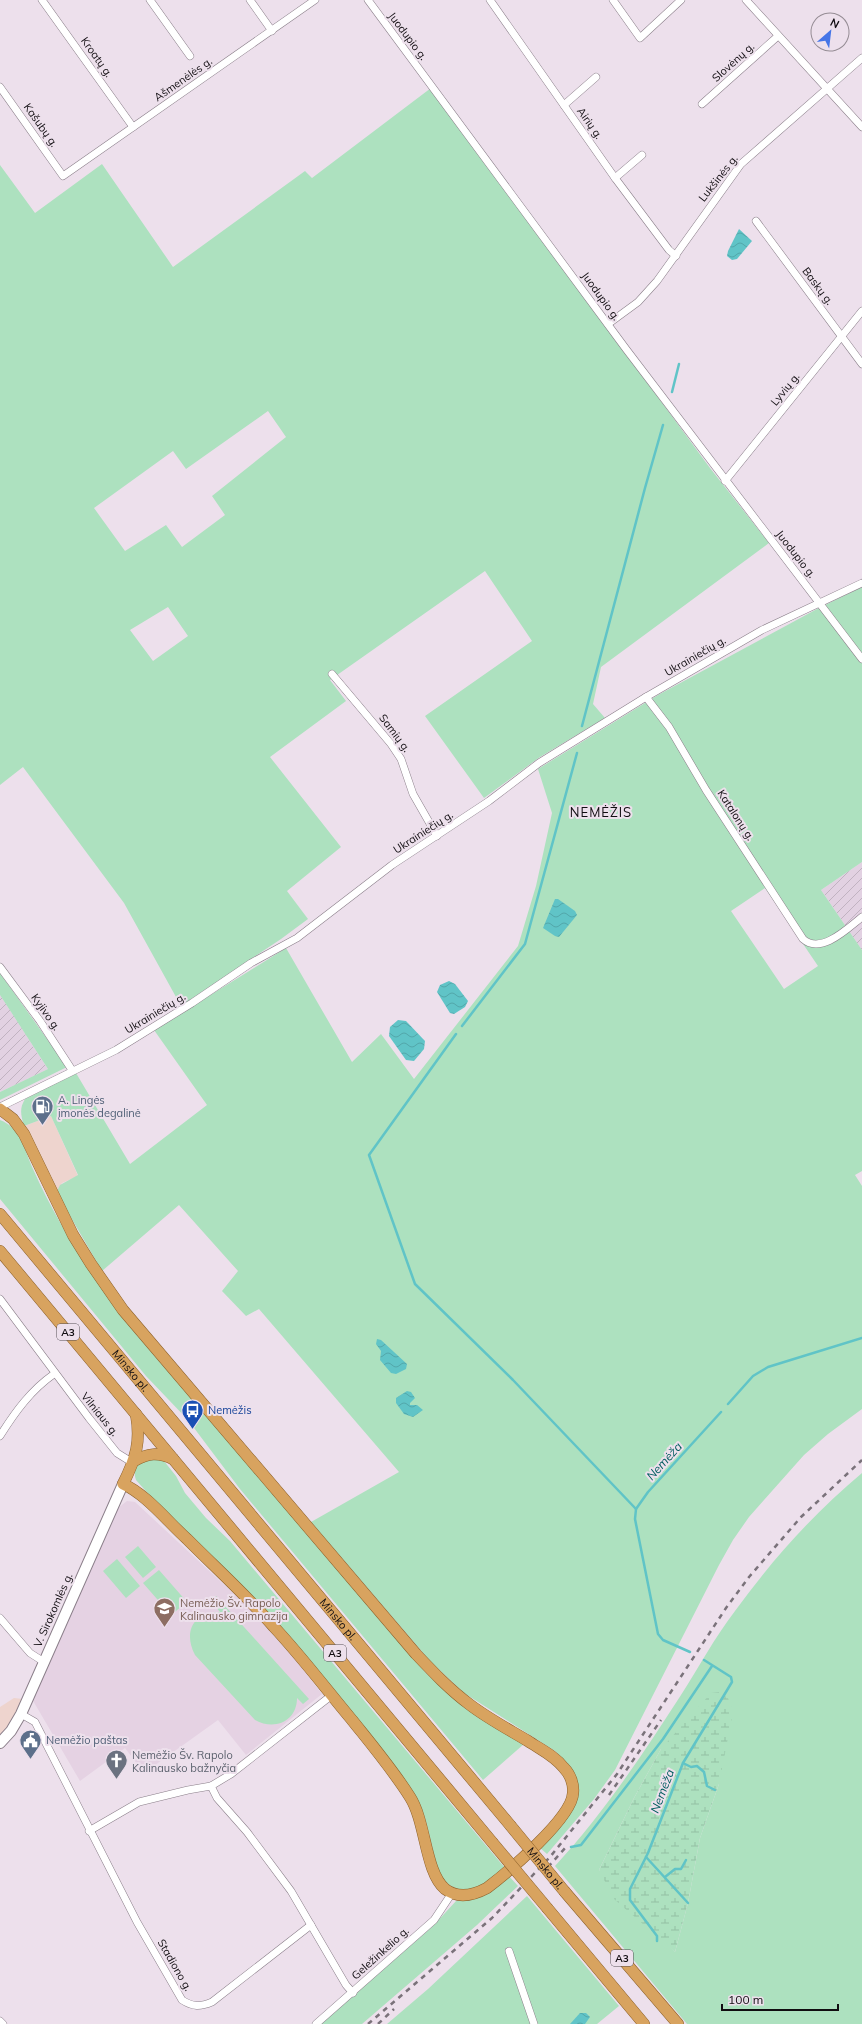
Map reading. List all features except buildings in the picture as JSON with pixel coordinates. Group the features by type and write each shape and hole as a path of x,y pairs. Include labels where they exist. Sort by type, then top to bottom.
{"highway":[{"path":"0,1108 13,1119 24,1134 70,1229 91,1264 123,1310 166,1362 438,1678 470,1705 556,1759 570,1777 573,1794 571,1802 562,1817 546,1834 487,1888 470,1895 452,1893 440,1884 435,1875 421,1820 411,1797 332,1695 274,1627 246,1597 148,1502 130,1486 123,1484 134,1462 139,1437 136,1414"},
{"name":"Minsko pl.","path":"0,1214 565,1892 678,2024"},
{"name":"A3","path":"0,1251 644,2024"},
{"path":"134,1462 148,1454 154,1453 174,1459"}],"main road":[{"name":"V. Sirokomlės g.","path":"0,1743 11,1731 21,1714 123,1484"}],"street":[{"name":"Kroatų g.","path":"42,0 133,128"},
{"path":"150,0 190,56"},
{"path":"250,0 272,31"},
{"name":"Ašmenėlės g.","path":"63,176 315,0"},
{"name":"Juodupio g.","path":"368,0 608,324 862,658"},
{"name":"Airių g.","path":"490,0 615,178 669,250 676,256"},
{"path":"613,0 640,38 681,0"},
{"path":"746,0 862,127"},
{"name":"Slovėnų g.","path":"702,104 778,36"},
{"name":"Lukšinės g.","path":"608,324 638,302 676,256 720,190 741,164 862,58"},
{"path":"564,105 596,77"},
{"name":"Kašubų g.","path":"0,87 63,176"},
{"path":"615,178 642,155"},
{"name":"Baskų g.","path":"756,221 862,364"},
{"name":"Lyvių g.","path":"726,481 862,311"},
{"name":"Ukrainiečių g.","path":"0,1108 72,1070 116,1050 192,1003 251,963 297,938 392,865 489,801 540,763 646,697 762,630 862,582"},
{"name":"Samių g.","path":"332,674 386,738 401,759 413,794 438,836"},
{"name":"Katalonų g.","path":"646,697 669,727 796,929 808,944 820,943 834,938 862,917"},
{"name":"Kyjivo g.","path":"0,967 40,1022 72,1070"},
{"name":"Vilniaus g.","path":"0,1299 54,1374 117,1453 134,1462"},
{"path":"0,1436 32,1392 41,1383 54,1374"},
{"path":"0,1618 30,1653 44,1662"},
{"path":"89,1831 139,1802 188,1790 212,1786 231,1774 332,1695"},
{"name":"Stadiono g.","path":"21,1714 35,1722 89,1831 182,2000 191,2005 202,2006 212,2002 311,1925"},
{"path":"212,1786 217,1798 247,1832 287,1885 346,1985 353,1993"},
{"name":"Geležinkelio g.","path":"316,2024 353,1993 434,1920 452,1893"},
{"path":"509,1951 534,2024"},
{"path":"0,2021 3,2024"}],"shaded area":[{"path":"862,862 862,950 821,890"},
{"path":"0,995 48,1069 0,1092"},
{"path":"51,1116 78,1176 62,1183 57,1191 24,1126"},
{"name":"Nemėžio Šv. Rapolo Kalinausko gimnazija","path":"127,1501 135,1502 247,1606 289,1652 322,1694 246,1755 218,1720 144,1773 125,1748 80,1781 32,1699 118,1508"},
{"path":"14,1698 23,1699 8,1728 0,1738 0,1707"}],"green space":[{"path":"431,88 710,468 769,543 601,667 593,704 605,718 540,757 484,798 425,716 532,641 485,571 330,680 346,701 270,757 341,847 287,891 308,919 281,939 181,1006 124,903 23,767 0,785 0,165 35,213 102,164 173,267 305,171 312,178","holes":["268,411 286,437 212,496 225,515 182,547 166,525 125,551 94,508 173,451 186,469","168,607 188,636 153,661 130,630"]},
{"path":"862,587 862,862 821,890 862,950 862,1171 855,1175 862,1186 862,1409 828,1434 804,1455 749,1517 733,1540 719,1565 615,1770 594,1799 547,1854 539,1847 561,1824 575,1802 577,1790 575,1778 568,1765 555,1751 464,1693 430,1661 311,1522 399,1472 259,1309 246,1316 222,1291 238,1271 179,1205 102,1271 57,1191 60,1185 78,1175 51,1116 24,1126 21,1109 25,1099 76,1073 130,1164 207,1105 154,1030 286,948 352,1062 381,1034 414,1079 518,946 536,886 552,813 538,769 658,695 817,609","holes":["765,888 818,966 784,989 731,911"]},
{"path":"0,973 67,1067 0,1100 0,1092 48,1069 0,995"},
{"path":"0,1120 7,1123 21,1140 42,1189 63,1228 124,1320 426,1673 449,1693 485,1720 524,1744 483,1780 240,1489 188,1420 146,1376 0,1199"},
{"path":"148,1457 164,1461 176,1476 185,1493 206,1518 230,1541 505,1868 488,1882 474,1889 459,1889 446,1883 441,1877 438,1869 423,1813 411,1790 136,1480 135,1472 137,1466"},
{"path":"862,1473 862,2024 687,2024 555,1866 590,1826 622,1783 667,1717 721,1631 749,1592 794,1538 844,1488","holes":["661,1749 719,1784 700,1838 688,1903 675,1952 599,1870 634,1798"]},
{"path":"138,1546 156,1567 143,1578 125,1557"},
{"path":"117,1559 140,1586 126,1598 103,1571"},
{"path":"159,1570 187,1602 171,1615 143,1583"},
{"path":"216,1596 309,1699 303,1704 297,1698 293,1713 284,1722 270,1724 255,1720 195,1655 190,1639 193,1625 203,1615 220,1612 211,1601"},
{"path":"719,1692 728,1698 733,1712 719,1784 700,1838 688,1903 675,1952 614,1899 599,1870 634,1798 661,1749 711,1693"},
{"path":"508,1875 518,1886 477,1925 362,2024 321,2024 433,1926 456,1901 478,1896 496,1885"},
{"path":"527,1896 619,2006 597,2024 387,2024 428,1989"}],"water":[{"path":"739,229 752,241 737,259 732,260 727,256 728,251"},
{"path":"555,899 558,899 575,911 577,915 559,937 543,928"},
{"path":"449,981 455,984 468,1001 465,1007 454,1014 450,1013 437,992 440,985"},
{"path":"398,1020 406,1021 425,1041 424,1049 414,1061 406,1060 389,1036 390,1027"},
{"path":"377,1339 381,1340 407,1364 406,1369 396,1374 391,1373 380,1360 381,1351 376,1344"},
{"path":"407,1391 411,1392 415,1398 410,1405 417,1405 423,1410 413,1417 404,1414 396,1403 396,1398"},
{"path":"580,2013 586,2013 590,2017 585,2024 570,2024"}],"waterway":[{"path":"672,392 679,364"},
{"path":"582,726 663,425"},
{"path":"462,1026 525,944 577,753"},
{"path":"456,1034 369,1155 415,1284 513,1380 636,1509"},
{"name":"Nemėža","path":"728,1404 753,1376 768,1367 862,1338"},
{"name":"Nemėža","path":"690,1652 663,1640 658,1634 635,1519 636,1509 648,1492 721,1412"},
{"name":"Nemėža","path":"657,1941 657,1936 630,1900 630,1889 648,1853 683,1763 732,1682 731,1677 704,1660"},
{"path":"571,1847 581,1845 663,1739 712,1666"},
{"path":"683,1763 691,1767 697,1766 704,1772 707,1786 715,1790"},
{"path":"646,1857 688,1903"},
{"path":"665,1877 675,1869 681,1869 686,1860"}],"railway":[{"path":"368,2024 492,1918 550,1857 617,1774 726,1608 749,1577 801,1517 862,1460"},
{"path":"609,1795 661,1720"},
{"path":"548,1867 567,1846"},
{"path":"378,2024 394,2009"}],"place":[{"name":"A. Lingės įmonės degalinė","path":"43,1126"},
{"name":"Nemėžis","path":"192,1430"},
{"name":"Nemėžio Šv. Rapolo Kalinausko gimnazija","path":"165,1628"},
{"name":"Nemėžio paštas","path":"31,1760"},
{"name":"Nemėžio Šv. Rapolo Kalinausko bažnyčia","path":"117,1780"}],"district":[{"name":"NEMĖŽIS","path":"601,812"}]}
